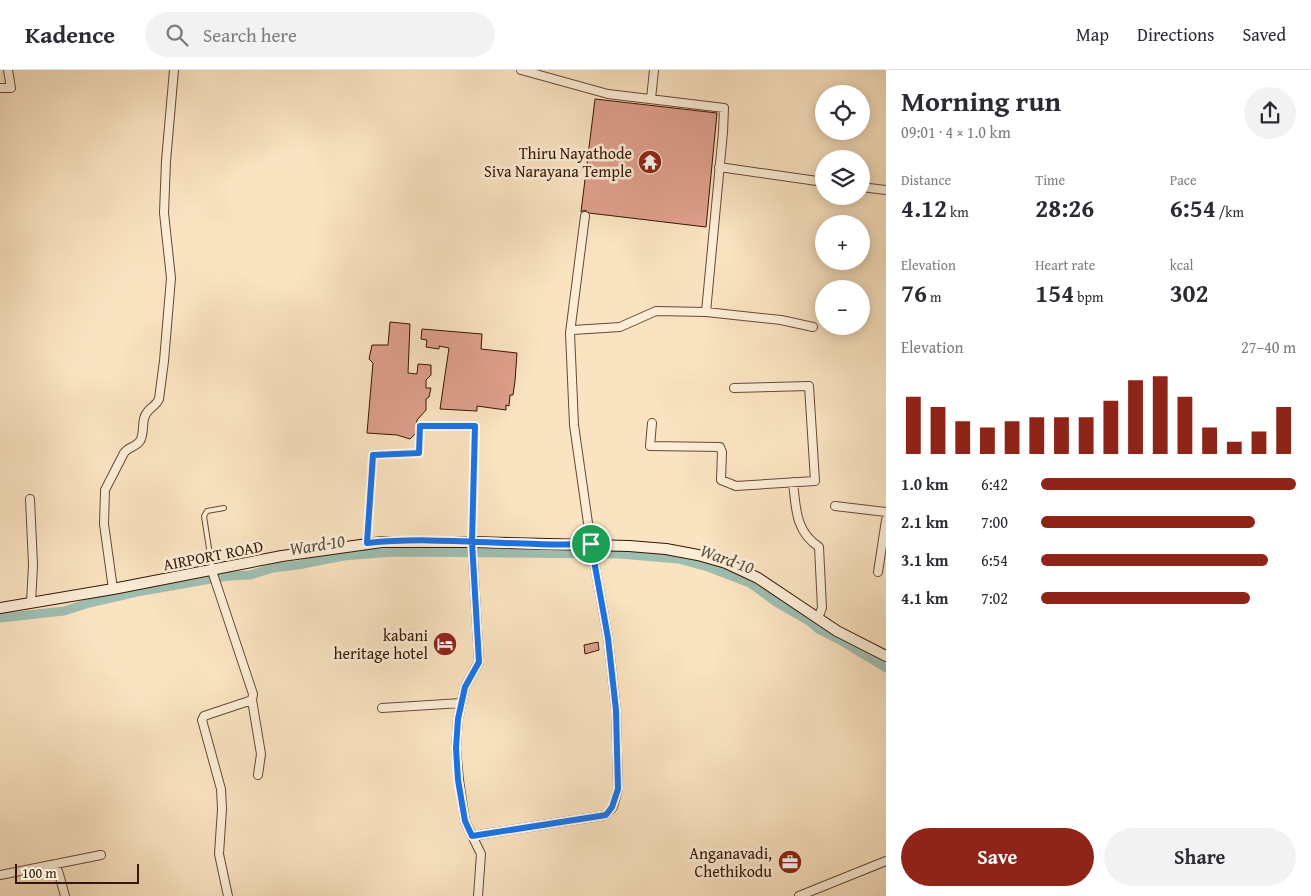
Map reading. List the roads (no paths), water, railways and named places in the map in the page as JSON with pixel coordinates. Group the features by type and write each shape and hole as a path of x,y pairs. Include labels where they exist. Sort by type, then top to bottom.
{"main road":[{"name":"AIRPORT ROAD","path":"0,608 212,571 282,556 367,543 538,544 666,549 726,563 758,578 818,618 886,656"}],"street":[{"path":"0,88 11,88 8,70"},
{"path":"113,589 104,524 104,490 124,453 141,438 146,412 159,399 164,361 171,278 164,224 166,160 174,70"},
{"path":"521,70 608,94 724,108 706,312"},
{"path":"651,99 654,70"},
{"path":"719,168 815,181"},
{"path":"870,188 886,190"},
{"path":"472,836 606,815 612,807 618,789 616,710 608,638 574,425 570,333 584,216"},
{"path":"570,333 573,330 620,327 656,311 706,312 780,320 813,327"},
{"path":"652,422 650,446 720,447 722,452 720,480 736,486 815,481 809,386 734,388"},
{"path":"793,482 798,520 809,540 819,547 822,608 818,618"},
{"path":"30,499 33,565 31,603"},
{"path":"835,506 886,512"},
{"path":"878,572 886,520"},
{"path":"473,543 479,662 465,687 461,703 456,748 458,780 465,821 481,854 478,896"},
{"path":"212,571 253,694 252,700 261,754 258,775"},
{"path":"228,896 219,854 222,809 221,789 202,720 204,716 252,700"},
{"path":"382,708 461,703"},
{"path":"0,875 101,855"},
{"path":"799,896 886,861"},
{"path":"55,864 60,874 65,896"}],"lane":[{"path":"367,543 373,455 419,453 420,426 475,426 473,543"},
{"path":"212,571 204,516 207,512 224,508"}],"waterway":[{"name":"Ward 10","path":"0,618 64,611 137,592 228,576 250,575 273,568 343,556 394,552 619,554 678,559 708,567 750,583 776,602 809,621 818,629 886,668"}],"place":[{"name":"Thiru Nayathode Siva Narayana Temple","path":"650,162"},
{"name":"kabani heritage hotel","path":"445,644"},
{"name":"Anganavadi, Chethikodu","path":"790,862"}]}
